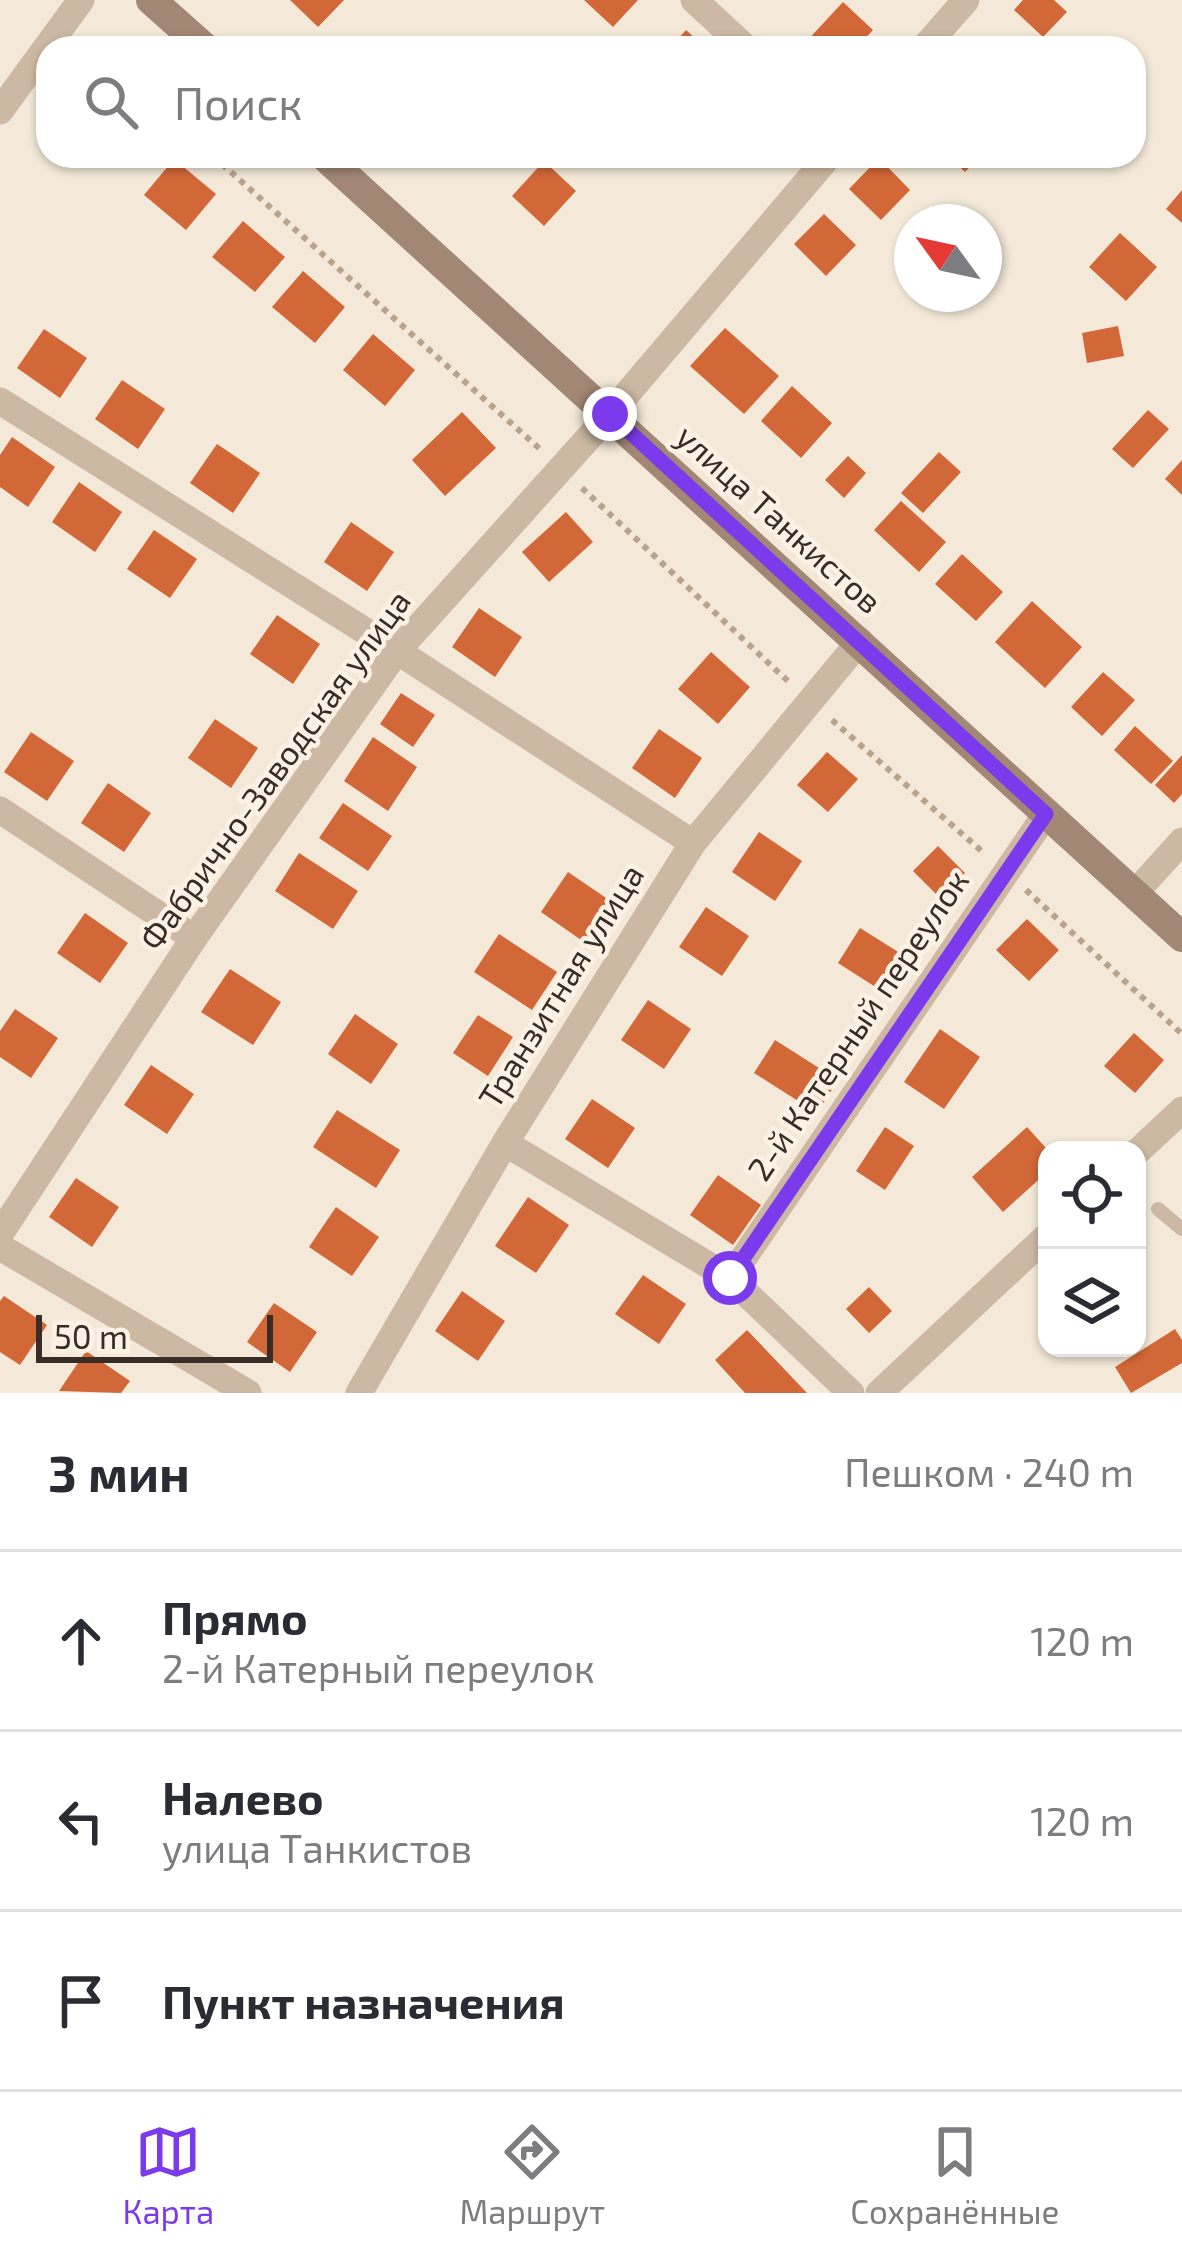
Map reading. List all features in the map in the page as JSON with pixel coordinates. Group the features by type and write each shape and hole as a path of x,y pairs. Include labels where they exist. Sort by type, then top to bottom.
{"street":[{"path":"55,36 81,0"},
{"path":"152,0 192,36"},
{"path":"694,0 733,36"},
{"path":"934,36 966,0"},
{"path":"0,111 36,62"},
{"name":"улица Танкистов","path":"338,168 1182,937"},
{"name":"Фабрично-Заводская улица","path":"0,1234 194,938 398,651 610,414 819,168"},
{"path":"0,401 693,843"},
{"name":"Транзитная улица","path":"359,1393 506,1142 693,843 860,641"},
{"path":"0,810 194,938"},
{"name":"2-й Катерный переулок","path":"730,1278 1046,814"},
{"path":"1134,894 1182,842"},
{"path":"1146,1144 1182,1110"},
{"path":"506,1142 730,1278 851,1393"},
{"path":"879,1393 1038,1244"},
{"path":"0,1247 248,1393"}],"lane":[{"path":"1158,1209 1182,1229"}],"path":[{"path":"226,168 1182,1034"}],"building":[{"path":"290,0 344,0 318,27"},
{"path":"584,0 638,0 613,27"},
{"path":"1023,0 1054,0 1067,12 1042,36 1014,10"},
{"path":"843,2 873,30 867,36 811,36"},
{"path":"166,168 185,168 216,194 186,230 144,195"},
{"path":"538,168 551,168 576,191 544,226 512,196"},
{"path":"869,168 889,168 910,190 881,220 849,189"},
{"path":"1182,190 1182,223 1166,209"},
{"path":"824,214 856,245 826,276 794,244"},
{"path":"243,221 285,257 255,292 212,257"},
{"path":"1120,233 1157,267 1126,301 1089,267"},
{"path":"303,271 345,307 315,343 272,307"},
{"path":"1118,326 1124,356 1087,363 1082,333"},
{"path":"725,328 779,376 744,414 690,366"},
{"path":"44,329 87,358 60,398 17,368"},
{"path":"373,334 415,370 385,406 343,370"},
{"path":"122,380 165,409 138,449 95,419"},
{"path":"792,386 832,423 801,458 761,421"},
{"path":"1148,410 1169,429 1133,468 1112,449"},
{"path":"462,412 496,448 445,496 412,460"},
{"path":"12,437 55,467 28,507 0,487 0,455"},
{"path":"217,444 260,473 233,513 190,483"},
{"path":"939,452 961,472 923,513 901,493"},
{"path":"848,456 866,473 844,498 825,480"},
{"path":"1182,460 1182,495 1165,479"},
{"path":"79,482 122,512 95,552 52,522"},
{"path":"901,501 946,542 919,572 874,530"},
{"path":"566,512 593,542 549,582 522,552"},
{"path":"351,522 394,552 367,591 324,562"},
{"path":"154,530 197,559 170,598 127,569"},
{"path":"962,554 1003,592 976,621 935,584"},
{"path":"1032,601 1082,647 1045,688 995,642"},
{"path":"479,608 522,637 495,677 452,647"},
{"path":"277,615 320,644 293,684 250,654"},
{"path":"711,652 750,687 718,724 678,689"},
{"path":"1103,672 1135,700 1102,736 1071,707"},
{"path":"401,693 435,715 413,747 380,724"},
{"path":"215,719 258,748 231,788 188,758"},
{"path":"1135,726 1173,761 1151,784 1114,750"},
{"path":"659,729 702,758 675,798 632,768"},
{"path":"31,732 74,761 47,801 4,772"},
{"path":"373,737 417,767 388,811 344,781"},
{"path":"827,752 858,779 828,812 797,785"},
{"path":"1182,755 1182,794 1174,803 1155,785"},
{"path":"108,783 151,813 124,852 81,823"},
{"path":"343,803 392,836 368,871 319,838"},
{"path":"759,832 802,861 775,901 732,872"},
{"path":"938,846 965,873 939,897 913,871"},
{"path":"299,853 358,891 333,929 275,891"},
{"path":"568,872 612,902 584,942 541,912"},
{"path":"706,907 749,936 722,976 679,947"},
{"path":"85,913 128,943 100,983 57,953"},
{"path":"1027,919 1059,950 1029,981 996,950"},
{"path":"860,928 911,960 888,995 838,963"},
{"path":"499,934 557,972 532,1010 474,972"},
{"path":"230,969 281,1002 253,1045 201,1012"},
{"path":"648,1000 691,1029 664,1069 621,1040"},
{"path":"15,1009 58,1038 31,1078 0,1057 0,1031"},
{"path":"355,1014 398,1044 371,1084 328,1054"},
{"path":"478,1015 513,1037 488,1076 453,1053"},
{"path":"940,1029 980,1057 944,1109 904,1082"},
{"path":"1134,1033 1164,1060 1135,1093 1104,1066"},
{"path":"775,1040 838,1080 817,1113 754,1073"},
{"path":"151,1065 194,1094 167,1134 124,1105"},
{"path":"592,1099 635,1128 608,1168 565,1139"},
{"path":"337,1110 400,1150 376,1188 313,1147"},
{"path":"885,1127 914,1146 885,1190 856,1171"},
{"path":"1027,1127 1040,1141 1038,1180 1003,1212 972,1177"},
{"path":"718,1175 761,1205 733,1245 690,1215"},
{"path":"76,1178 119,1207 92,1247 49,1217"},
{"path":"528,1197 569,1225 536,1273 495,1246"},
{"path":"336,1207 379,1237 352,1276 309,1247"},
{"path":"643,1275 686,1304 659,1344 615,1314"},
{"path":"869,1287 892,1311 869,1333 846,1309"},
{"path":"462,1291 505,1321 478,1361 435,1331"},
{"path":"4,1296 47,1325 20,1365 0,1352 0,1301"},
{"path":"274,1303 317,1332 290,1372 247,1342"},
{"path":"1175,1329 1182,1340 1182,1363 1131,1393 1115,1367 1131,1357 1146,1357 1146,1347"},
{"path":"747,1330 807,1393 745,1393 715,1360"},
{"path":"86,1351 130,1381 121,1393 59,1391"}],"route":[{"path":"610,414 1046,814 730,1278"}]}
